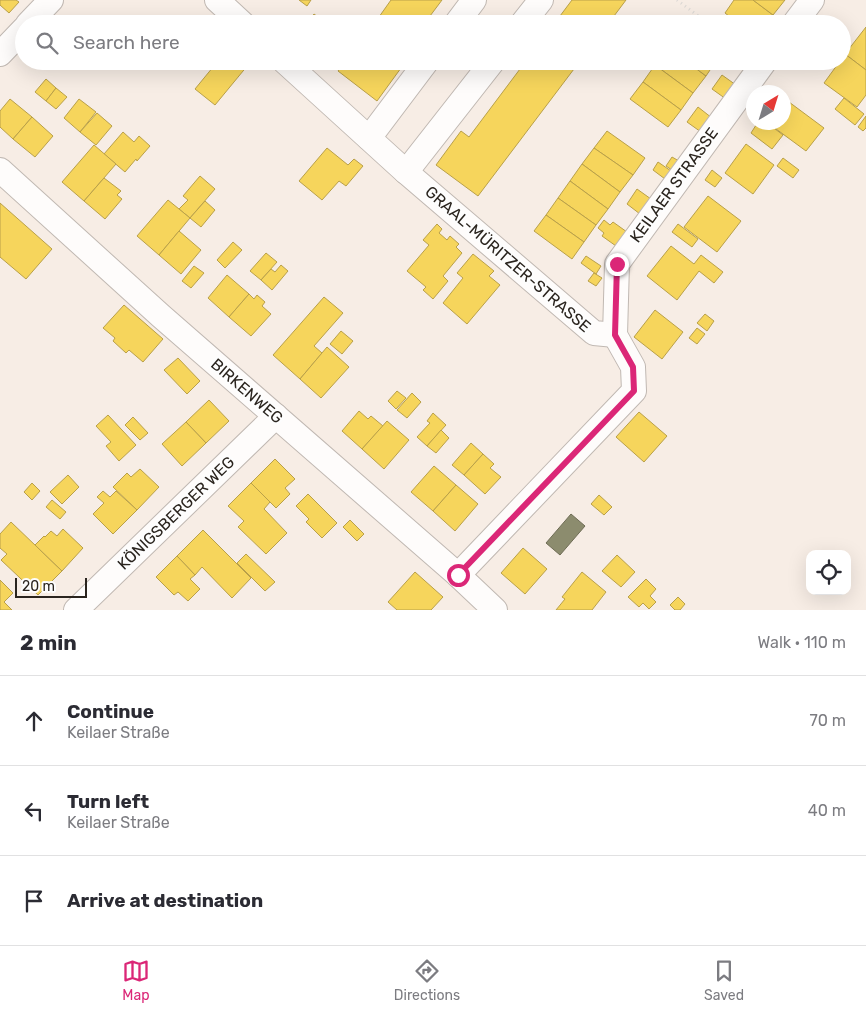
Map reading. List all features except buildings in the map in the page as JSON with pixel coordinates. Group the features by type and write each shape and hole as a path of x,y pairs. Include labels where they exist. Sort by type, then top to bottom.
{"street":[{"path":"37,15 51,0"},
{"path":"217,0 233,15"},
{"path":"463,15 474,0"},
{"path":"529,15 541,0"},
{"path":"801,15 812,0"},
{"path":"0,54 15,38"},
{"name":"GRAAL-MÜRITZER-STRASSE","path":"294,70 406,172 594,333 615,335"},
{"path":"369,138 420,70"},
{"path":"406,172 486,70"},
{"name":"KEILAER STRASSE","path":"615,335 617,264 758,70"},
{"name":"BIRKENWEG","path":"0,170 161,316 458,575 495,610"},
{"path":"458,575 634,391 633,367 615,335"},
{"name":"KÖNIGSBERGER WEG","path":"76,610 276,416"}],"path":[{"path":"678,0 697,15"}],"route":[{"path":"458,575 634,391 633,367 615,335 617,264"}]}
